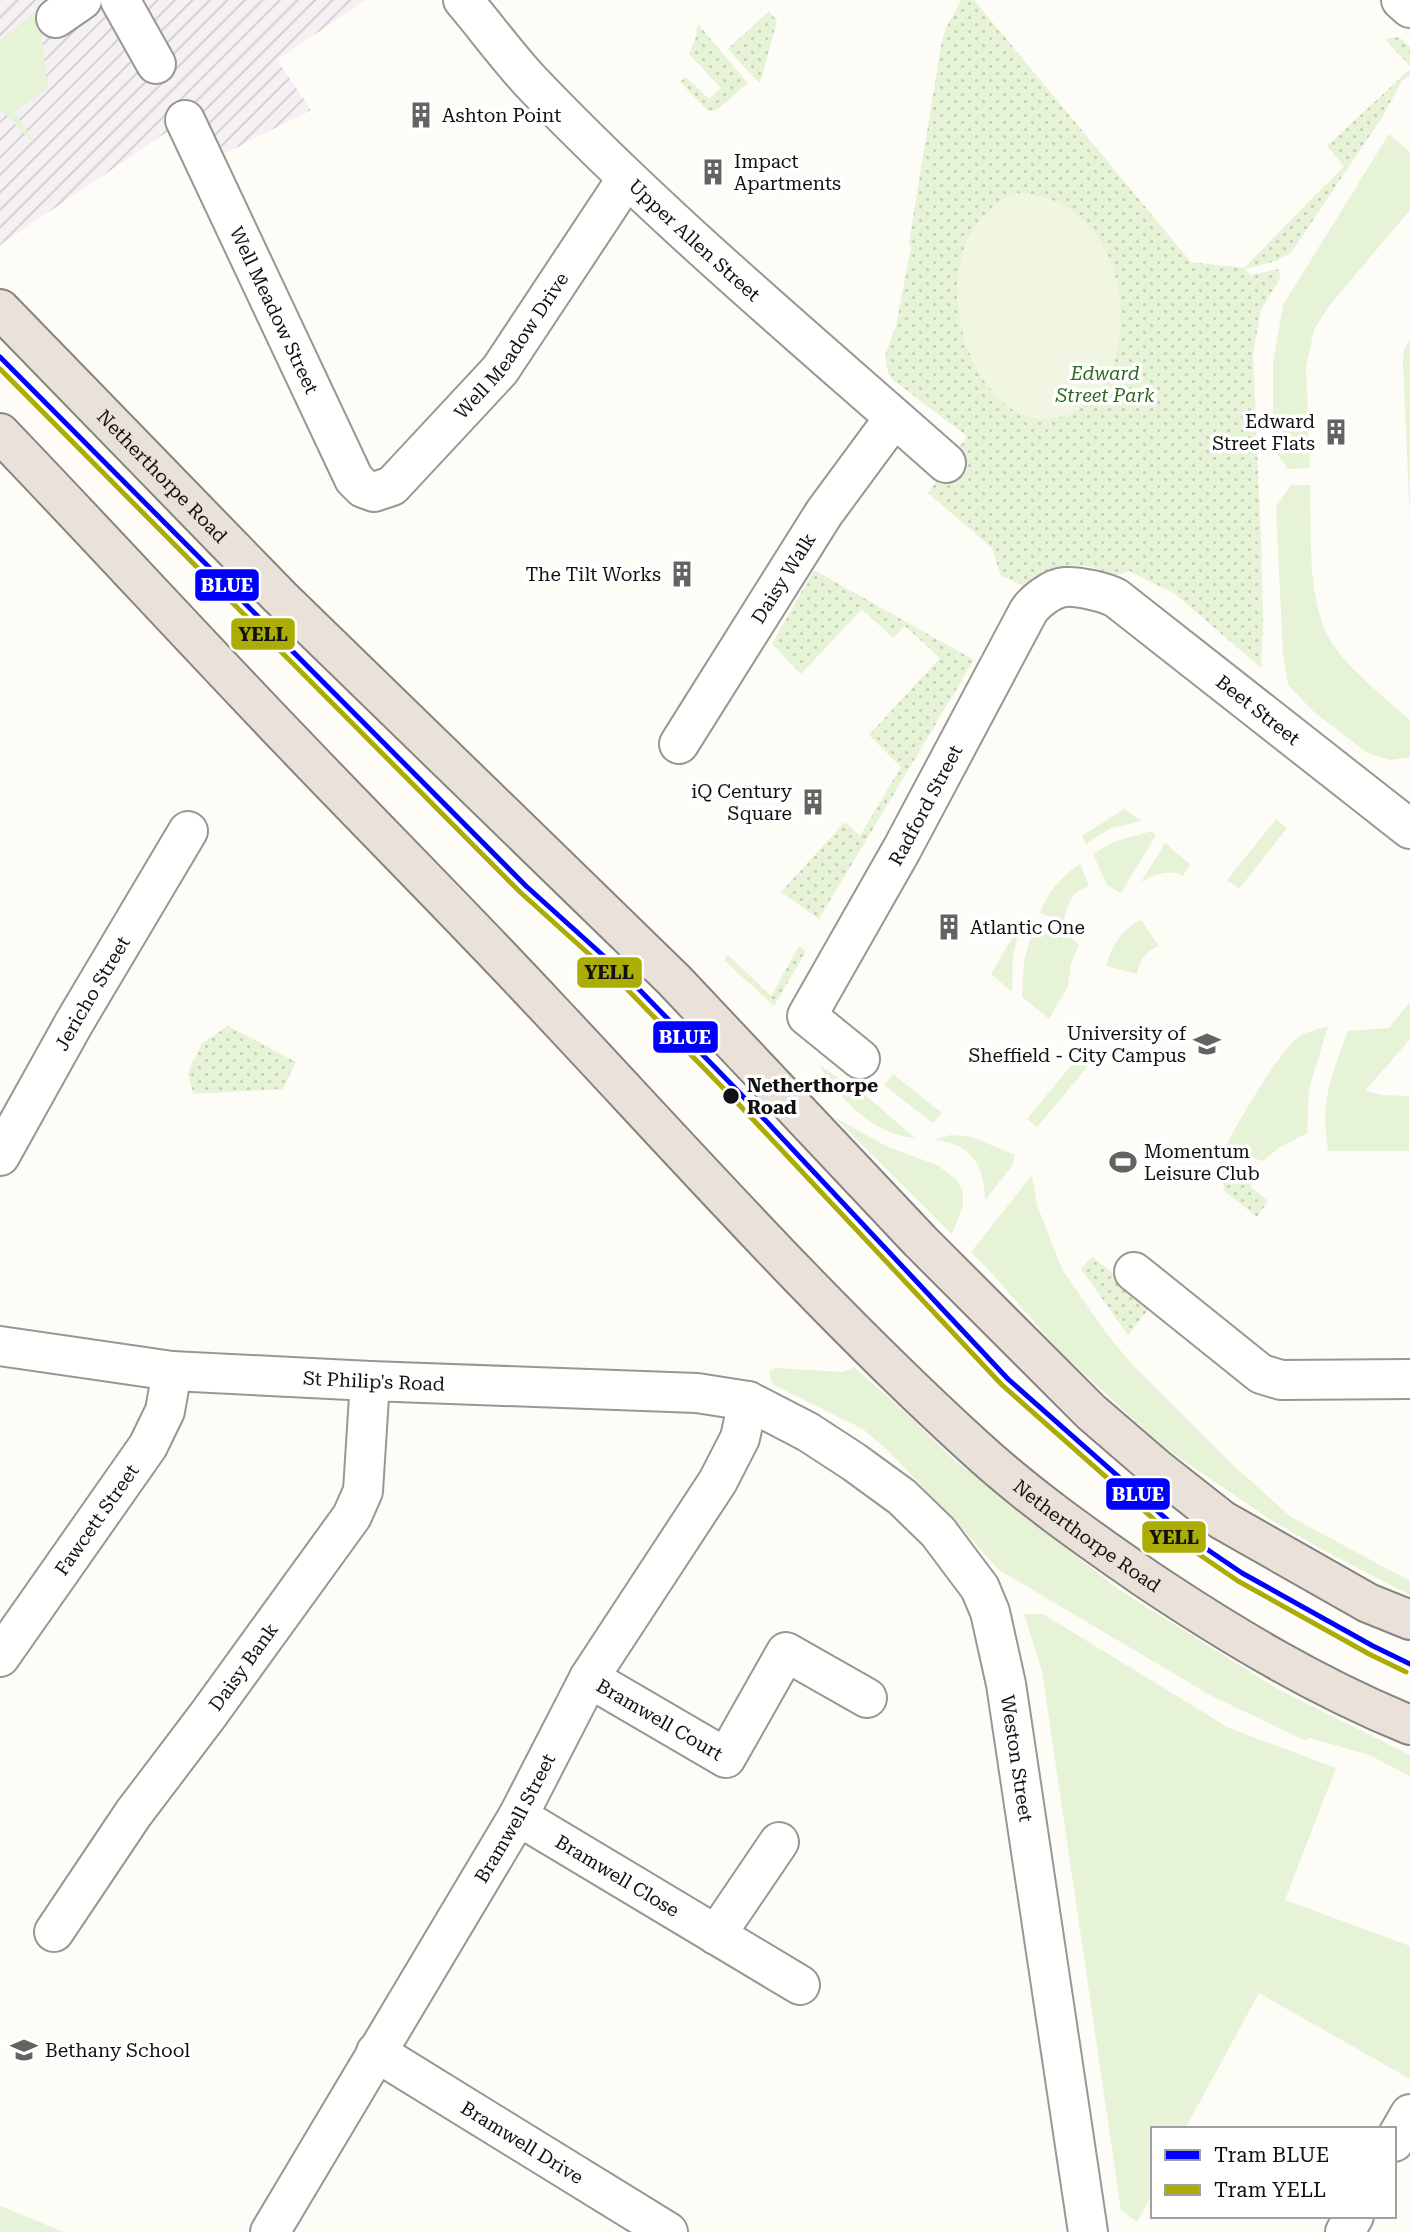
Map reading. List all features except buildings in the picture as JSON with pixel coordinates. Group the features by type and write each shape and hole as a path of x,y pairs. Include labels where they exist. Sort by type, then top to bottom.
{"highway":[{"name":"Netherthorpe Road","path":"0,309 279,596 674,980 920,1241 1091,1412 1222,1520 1368,1603 1410,1620"},
{"name":"Netherthorpe Road","path":"0,433 723,1195 890,1366 975,1447 1073,1527 1209,1619 1257,1649 1359,1704 1410,1725"}],"street":[{"path":"120,0 156,64"},
{"name":"Upper Allen Street","path":"463,0 530,80 627,178 764,306 858,384 946,463"},
{"path":"1401,0 1410,8"},
{"name":"Well Meadow Street","path":"186,120 354,480 363,488 374,492"},
{"name":"Well Meadow Drive","path":"374,492 392,486 500,370 627,178"},
{"name":"Daisy Walk","path":"679,744 824,513 894,418"},
{"name":"Radford Street","path":"860,1059 807,1016 1032,606 1051,592 1065,586 1108,594"},
{"name":"Beet Street","path":"1108,594 1410,829"},
{"name":"Jericho Street","path":"0,1156 74,1023 188,831"},
{"path":"1134,1272 1261,1374 1281,1380 1410,1379"},
{"name":"St Philip's Road","path":"0,1346 172,1371 697,1393 748,1401"},
{"name":"Fawcett Street","path":"0,1657 148,1446 165,1411 172,1371"},
{"name":"Daisy Bank","path":"54,1932 133,1814 352,1517 363,1491 370,1381"},
{"name":"Bramwell Street","path":"270,2232 518,1815 589,1678 718,1481 740,1438 748,1401"},
{"name":"Weston Street","path":"748,1401 808,1432 902,1497 938,1532 980,1588 990,1612 1006,1684 1021,1776 1088,2232"},
{"name":"Bramwell Court","path":"589,1678 726,1758 786,1652 867,1698"},
{"name":"Bramwell Close","path":"518,1815 800,1985"},
{"path":"716,1935 779,1842"},
{"name":"Bramwell Drive","path":"376,2052 668,2232"},
{"path":"1396,2138 1410,2114"}],"shaded area":[{"path":"0,0 365,0 277,60 311,110 206,163 185,120 0,245"}],"green space":[{"path":"49,0 39,9 48,89 14,112 38,147 0,109 0,41"},
{"name":"Edward Street Park","path":"961,0 974,0 1191,262 1244,268 1344,166 1327,146 1410,69 1410,75 1402,81 1381,119 1291,253 1276,261 1245,269 1251,275 1278,269 1281,276 1261,310 1253,353 1261,538 1261,668 1175,594 1129,571 1114,575 1088,566 1072,566 1047,573 1027,587 1001,576 992,548 928,493 967,436 893,380 888,373 885,356 896,325 911,248 909,242 942,40"},
{"path":"769,11 777,21 760,84 728,49"},
{"path":"698,24 748,83 717,110 708,111 680,82 686,77 709,99 721,88 689,54"},
{"path":"1399,37 1410,47 1410,66 1385,39"},
{"path":"1389,134 1410,152 1410,210 1328,307 1314,330 1306,367 1310,468 1288,469 1273,448 1273,363 1283,305"},
{"path":"1017,193 1039,196 1059,203 1077,214 1103,246 1118,285 1120,334 1115,360 1104,384 1086,404 1048,419 1014,411 986,384 967,346 958,302 961,258 980,220"},
{"path":"1410,339 1410,522 1403,361 1404,349"},
{"path":"1291,485 1310,485 1312,570 1319,613 1326,632 1336,649 1353,668 1410,720 1410,757 1390,760 1367,753 1312,710 1288,685 1283,654 1276,507"},
{"path":"814,570 974,660 819,919 781,892 845,822 860,836 901,767 869,735 940,658 905,626 893,638 862,609 801,674 772,644"},
{"path":"1124,809 1142,821 1111,828 1086,844 1082,836"},
{"path":"1276,819 1287,828 1239,889 1227,880"},
{"path":"1152,831 1156,835 1121,893 1107,885 1093,854 1113,842"},
{"path":"1165,843 1190,864 1183,876 1167,873 1141,882"},
{"path":"1080,864 1089,886 1078,891 1071,899 1064,921 1040,913 1056,885"},
{"path":"1141,920 1159,946 1144,957 1137,974 1106,966 1118,939 1128,928"},
{"path":"1020,924 1013,958 1012,992 991,974"},
{"path":"1034,927 1072,938 1079,945 1071,963 1068,986 1049,1019 1022,997 1024,960"},
{"path":"799,946 806,951 774,1006 724,960 728,955 771,996"},
{"path":"1410,1002 1410,1039 1365,1091 1409,1096 1409,1151 1328,1151 1326,1103 1332,1076 1348,1031 1389,1028"},
{"path":"228,1026 296,1062 283,1089 193,1094 188,1072 202,1043"},
{"path":"1328,1026 1309,1089 1307,1133 1278,1148 1263,1161 1224,1149 1260,1088 1293,1042 1308,1032"},
{"path":"1077,1058 1088,1066 1037,1127 1027,1119"},
{"path":"819,1065 870,1099 915,1138 885,1130 859,1113"},
{"path":"893,1074 942,1113 933,1123 884,1085"},
{"path":"834,1117 888,1147 937,1165 957,1180 963,1192 963,1206 952,1234"},
{"path":"951,1135 972,1137 1015,1155 1012,1166 985,1200 982,1176 973,1158 957,1145 933,1140"},
{"path":"1221,1159 1257,1173 1251,1187 1268,1201 1257,1217 1224,1191"},
{"path":"1032,1175 1037,1205 1062,1269 1106,1333 1132,1364 1234,1466 1291,1517 1410,1581 1410,1595 1271,1520 1165,1448 1060,1352 971,1252"},
{"path":"1092,1257 1153,1304 1128,1335 1081,1269"},
{"path":"854,1367 952,1458 1118,1589 1276,1688 1410,1755 1410,1776 1369,1755 1310,1738 1304,1740 1210,1695 999,1570 949,1514 863,1429 772,1384 769,1371 775,1368 843,1372"},
{"path":"1024,1614 1043,1614 1229,1728 1336,1768 1285,1900 1410,1946 1410,2079 1259,1993 1186,2127 1151,2127 1151,2196 1137,2222 1121,2210 1042,1671"},
{"path":"0,2206 64,2232 0,2232"}],"tram line":[{"name":"BLUE","path":"0,357 526,886 627,977 1008,1379 1180,1531 1242,1573 1410,1664"},
{"name":"YELL","path":"0,369 520,892 621,983 1002,1385 1175,1538 1238,1581 1406,1672"}],"place":[{"name":"Ashton Point","path":"421,115"},
{"name":"Impact Apartments","path":"713,172"},
{"name":"Edward Street Flats","path":"1336,432"},
{"name":"The Tilt Works","path":"682,574"},
{"name":"iQ Century Square","path":"813,802"},
{"name":"Atlantic One","path":"949,927"},
{"name":"University of Sheffield - City Campus","path":"1207,1044"},
{"name":"Netherthorpe Road","path":"731,1096"},
{"name":"Momentum Leisure Club","path":"1123,1162"},
{"name":"Bethany School","path":"24,2050"}]}
